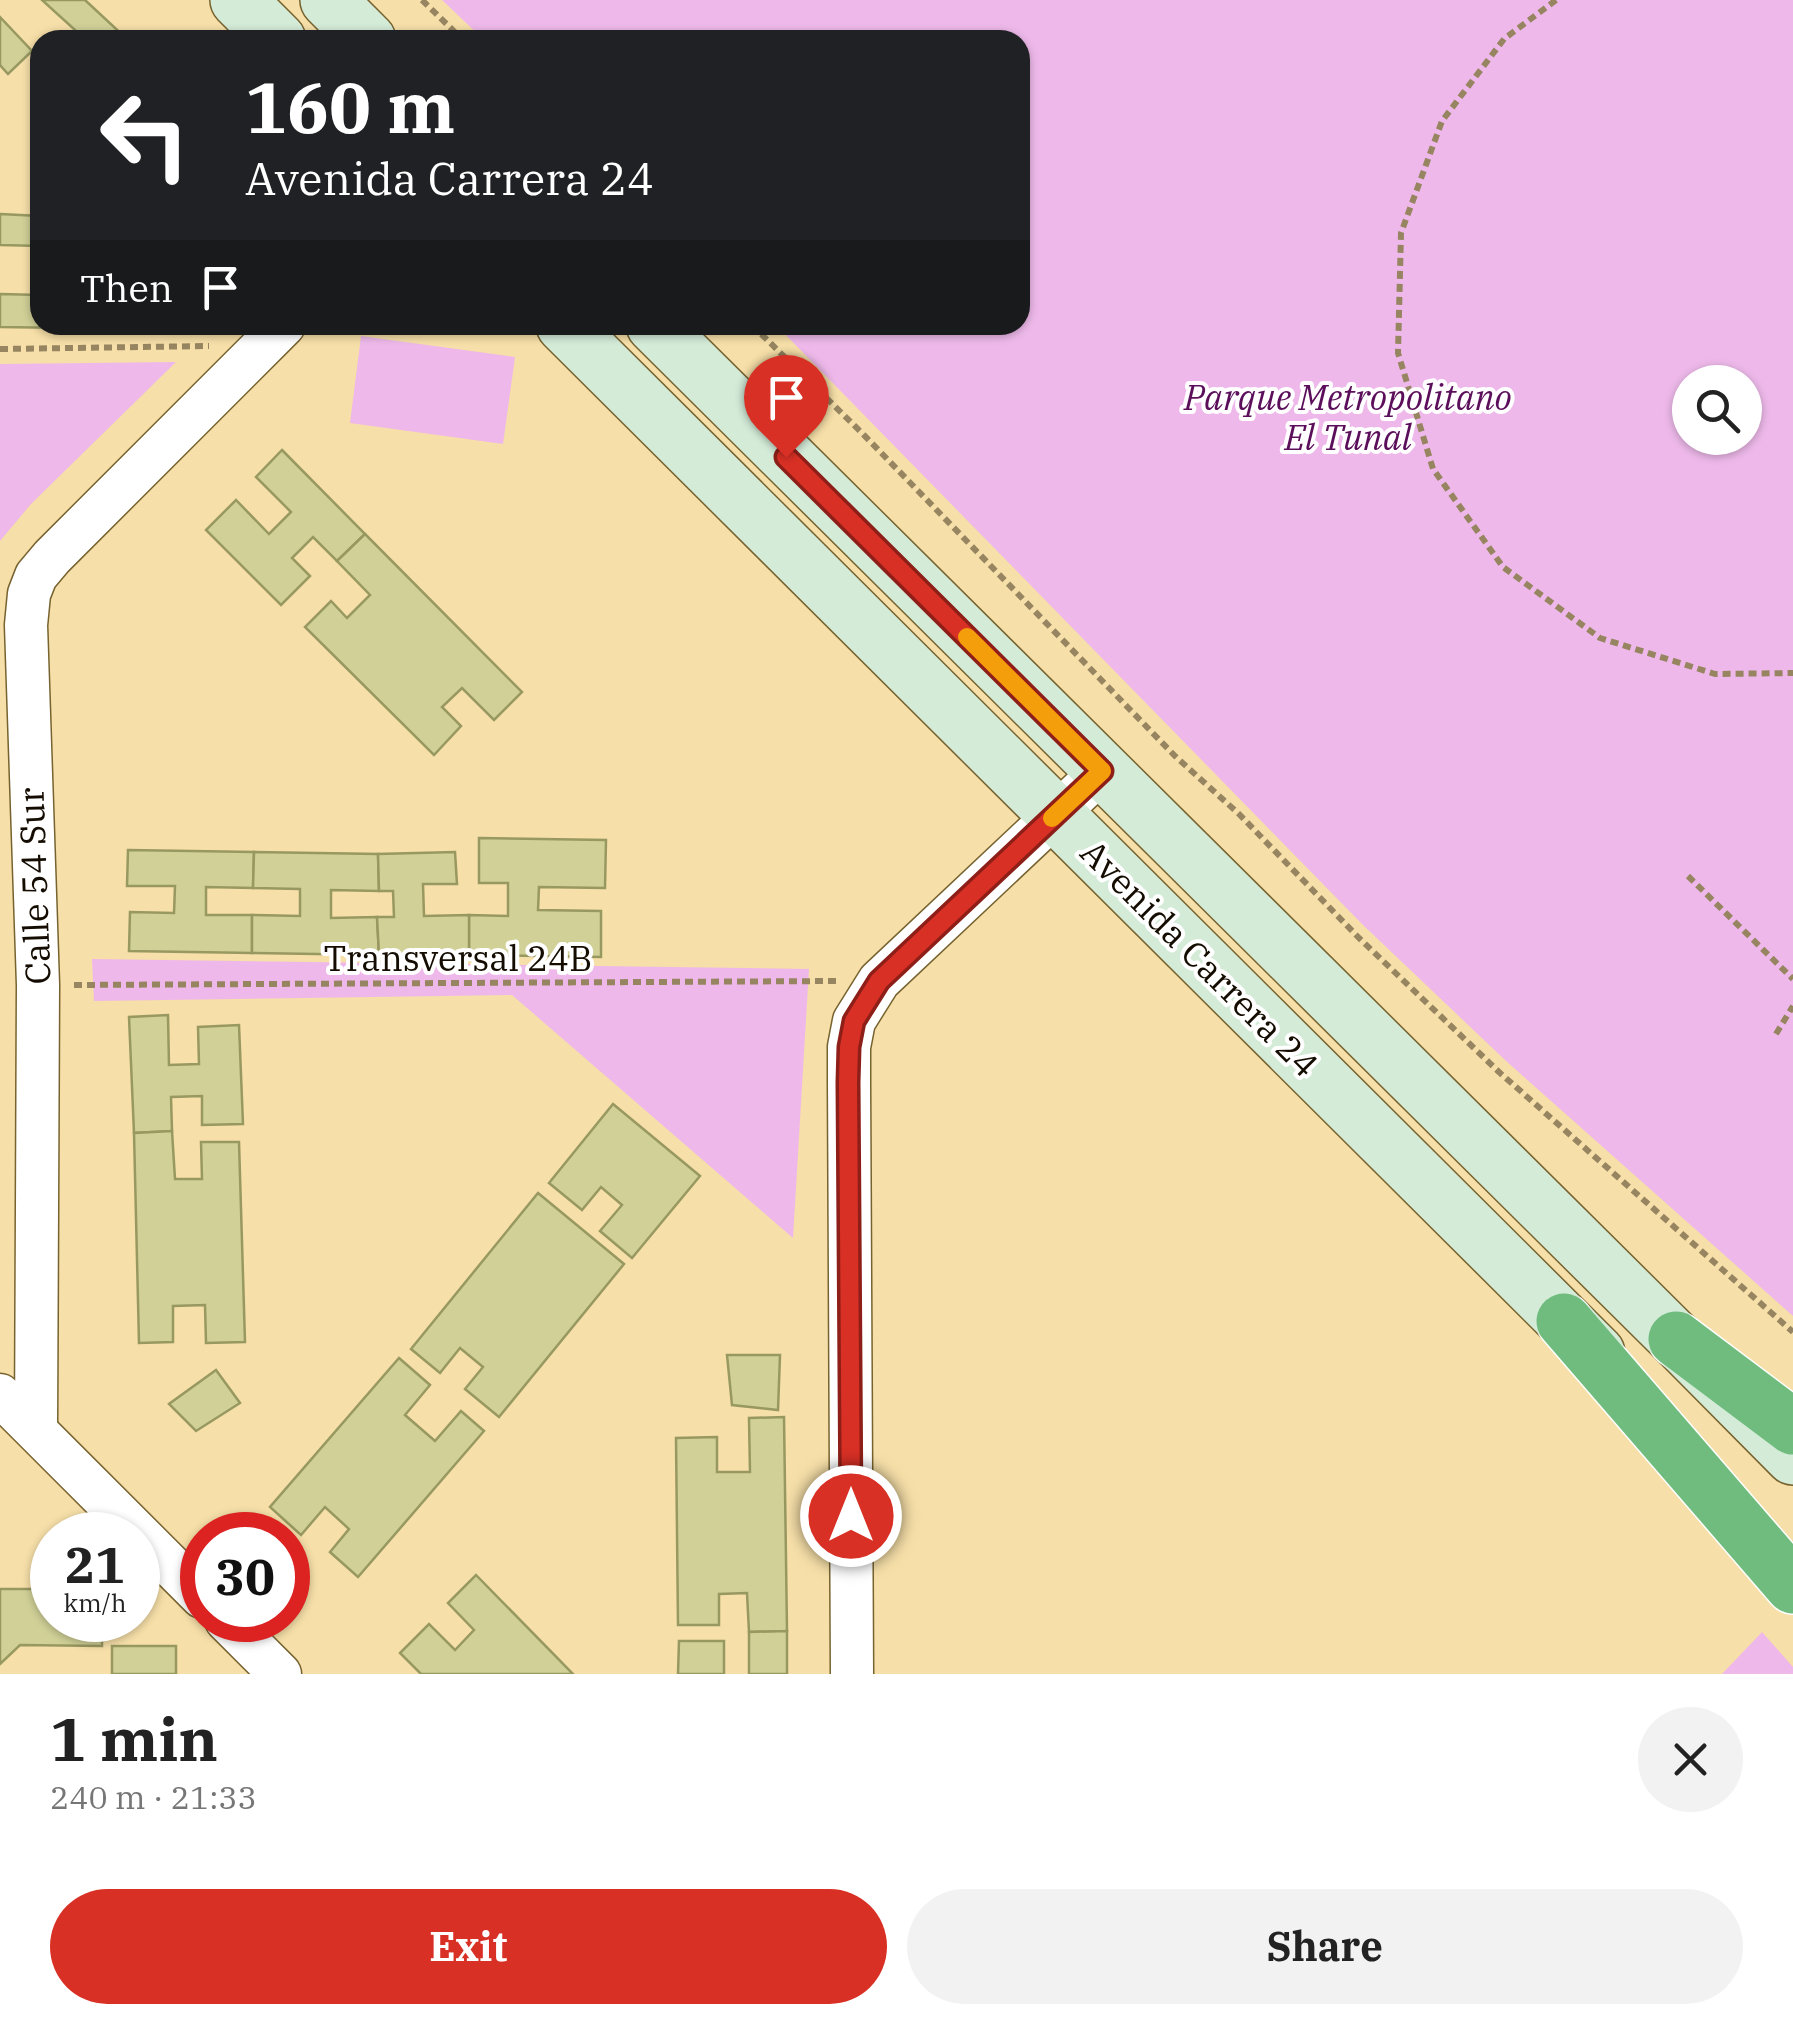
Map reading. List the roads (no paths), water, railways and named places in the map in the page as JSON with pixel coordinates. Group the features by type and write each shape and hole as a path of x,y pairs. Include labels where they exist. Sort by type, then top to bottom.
{"highway":[{"path":"1564,1320 1793,1586"},
{"path":"1676,1339 1793,1426"}],"main road":[{"path":"238,0 268,30"},
{"path":"328,0 358,30"},
{"name":"Avenida Carrera 24","path":"574,335 1793,1549"},
{"name":"Avenida Carrera 24","path":"664,335 1793,1457"}],"street":[{"name":"Calle 54 Sur","path":"36,1430 38,985 26,692 29,594 36,576 52,557 274,335"},
{"path":"852,1674 849,1047 854,1021 879,981 1102,771"},
{"path":"0,1394 180,1575"},
{"path":"248,1642 280,1674"}],"park label":[{"name":"Parque Metropolitano El Tunal","path":"1348,417"}]}
